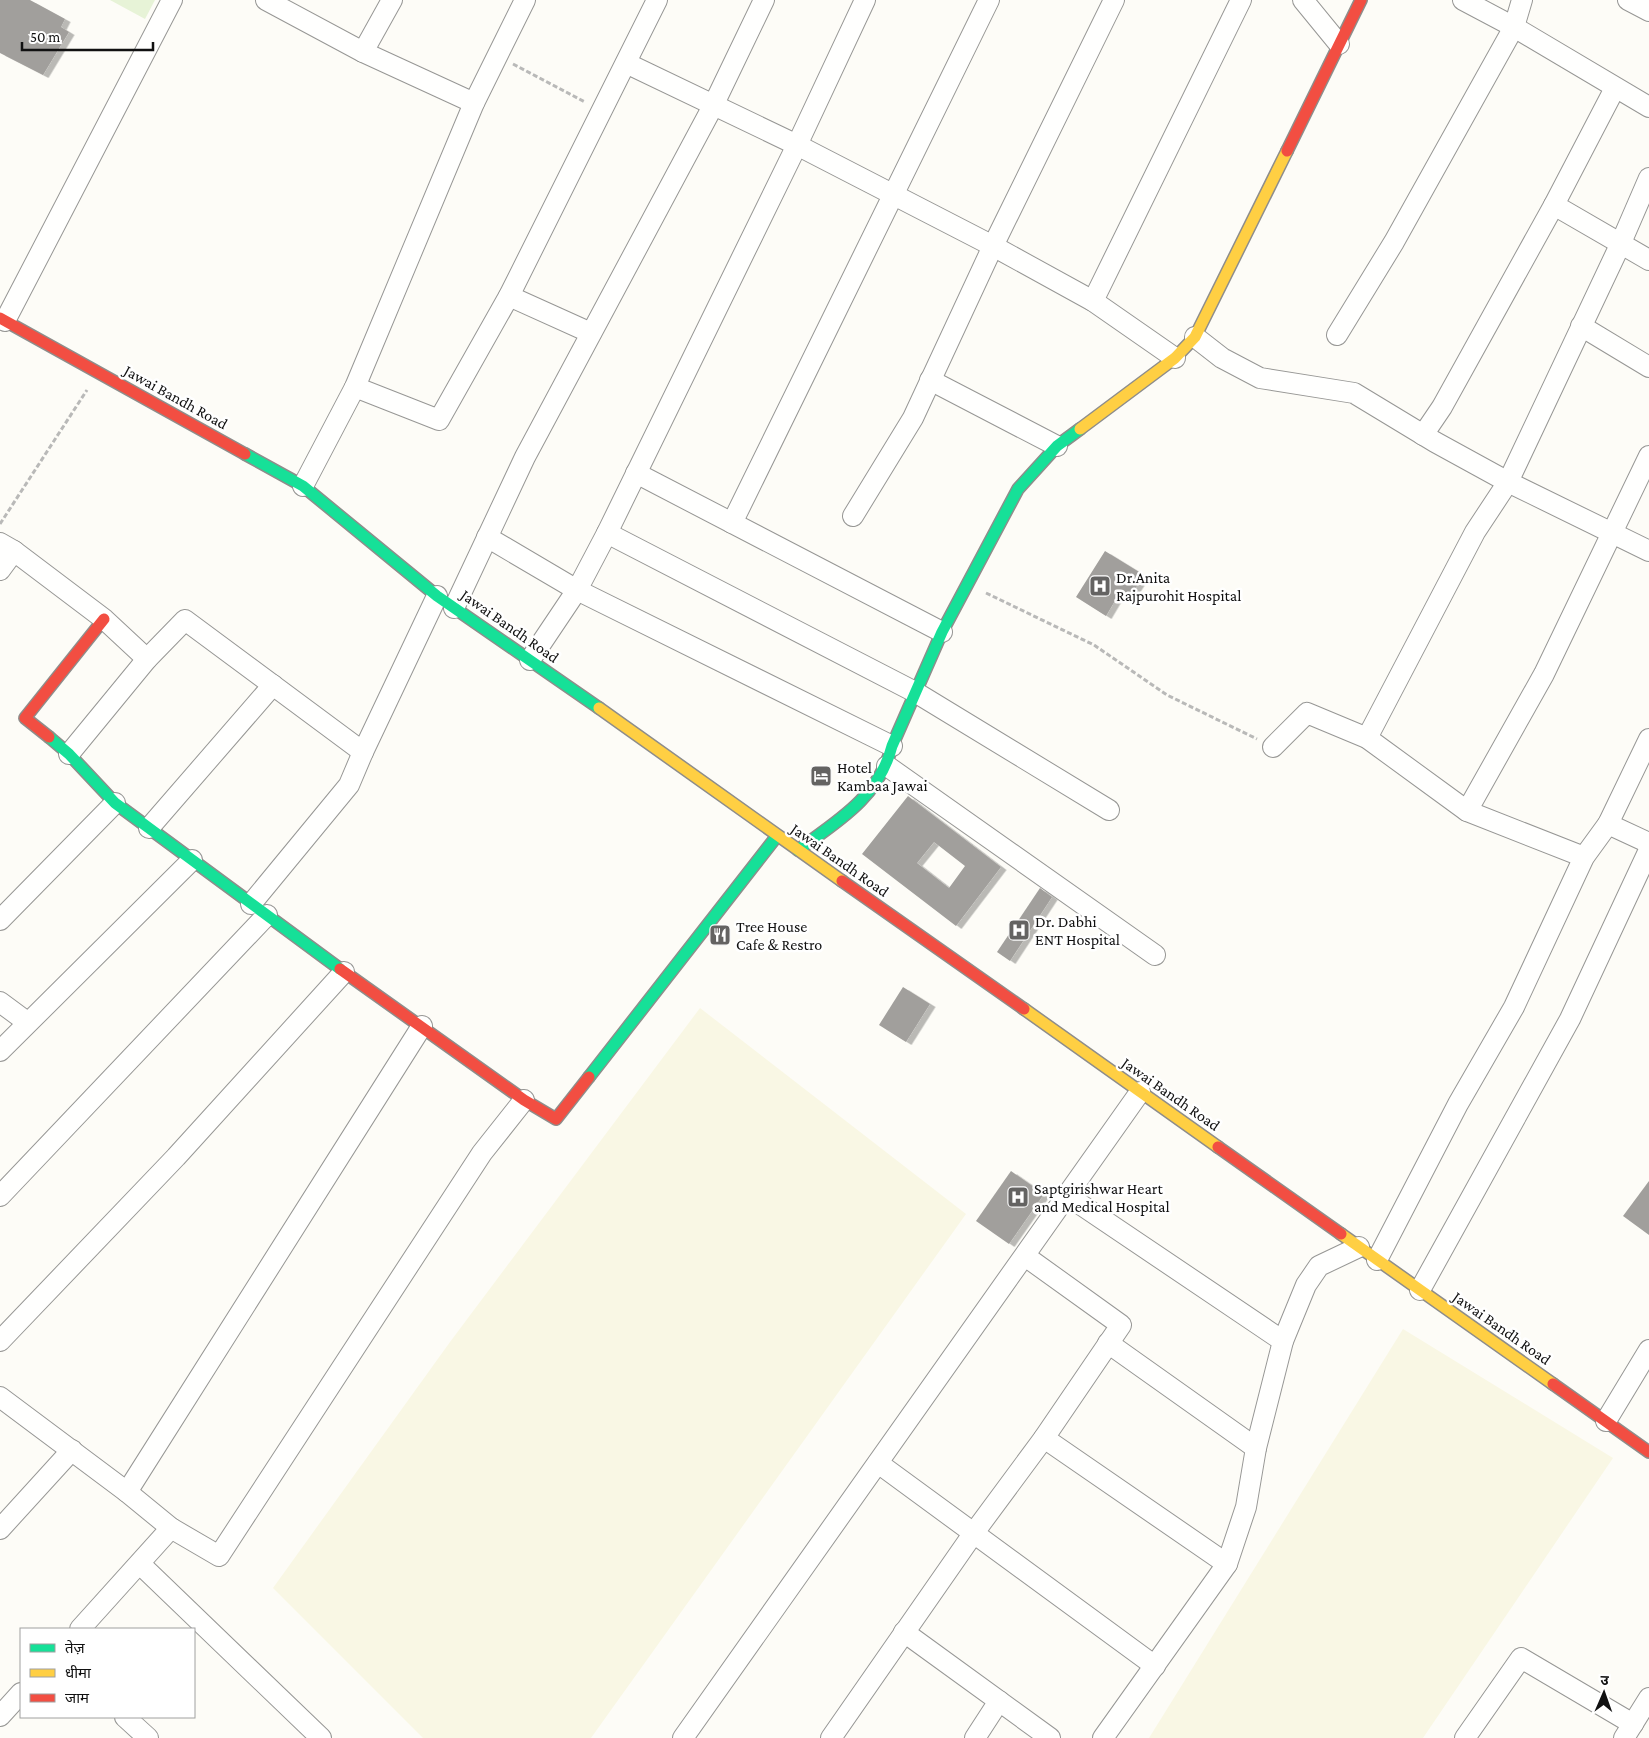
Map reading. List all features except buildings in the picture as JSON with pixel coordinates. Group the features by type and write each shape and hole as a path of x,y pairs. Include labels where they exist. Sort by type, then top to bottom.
{"street":[{"path":"3,319 172,0"},
{"path":"363,52 392,0"},
{"path":"303,486 355,387 474,103 525,0"},
{"path":"355,387 439,420 509,296 657,0"},
{"path":"454,608 525,457 713,106 764,0"},
{"path":"530,660 577,590 606,533 797,145 865,0"},
{"path":"732,523 989,0"},
{"path":"853,516 914,418 992,246 1114,0"},
{"path":"1093,301 1241,0"},
{"path":"1302,0 1339,44"},
{"path":"798,850 859,805 887,766 892,746 942,632 1018,489 1057,446 1175,358 1196,337 1361,0"},
{"path":"1463,0 1514,27 1649,107"},
{"path":"1337,335 1394,242 1514,27 1522,0"},
{"path":"1628,0 1649,11"},
{"path":"272,1 363,52 474,103"},
{"path":"626,63 797,145 992,246 1093,301 1175,358"},
{"path":"1423,435 1442,407 1554,205 1614,88"},
{"path":"1367,738 1475,532 1508,482 1620,245 1649,178"},
{"path":"1554,205 1620,245 1649,260"},
{"path":"509,296 591,333"},
{"name":"Jawai Bandh Road","path":"3,319 303,486 437,596 1649,1452"},
{"path":"1581,326 1649,367"},
{"path":"1196,337 1222,358 1260,378 1354,393 1423,435 1508,482 1649,551"},
{"path":"930,380 1057,446"},
{"path":"1467,811 1544,674 1649,456"},
{"path":"636,473 942,632"},
{"path":"606,533 915,692 1109,810"},
{"path":"487,536 577,590 892,746"},
{"path":"0,570 7,547 104,619 146,659"},
{"path":"0,1196 259,910 349,785 437,596"},
{"path":"104,619 25,718 69,754 115,802 149,828 344,972 524,1100 556,1119 778,836"},
{"path":"69,754 146,659 185,620 363,752"},
{"path":"149,828 273,685"},
{"path":"1274,747 1307,713 1367,738 1467,811 1584,857"},
{"path":"1377,1260 1458,1104 1514,1007 1584,857 1608,824 1649,739"},
{"path":"887,766 1155,955"},
{"path":"0,920 115,802"},
{"path":"1608,824 1649,843"},
{"path":"1420,1290 1570,1019 1649,850"},
{"path":"0,1052 27,1022 192,860"},
{"path":"0,1341 176,1157 344,972"},
{"path":"0,1002 27,1022"},
{"path":"127,1492 422,1026"},
{"path":"683,1738 1140,1092"},
{"path":"0,1397 127,1492 171,1528 219,1556 482,1153 524,1100"},
{"path":"1068,1196 1283,1341"},
{"path":"1103,1738 1227,1564 1246,1507 1256,1448 1283,1341 1306,1285 1319,1266 1359,1247"},
{"path":"831,1738 973,1534 1044,1438 1121,1325 1025,1256"},
{"path":"1108,1343 1256,1448"},
{"path":"1606,1421 1649,1350"},
{"path":"1044,1438 1227,1564"},
{"path":"0,1529 72,1450"},
{"path":"878,1463 1155,1666"},
{"path":"81,1628 171,1528"},
{"path":"140,1564 307,1734"},
{"path":"904,1632 1050,1738"},
{"path":"1465,1738 1521,1658 1631,1733 1649,1698"},
{"path":"0,1716 20,1694"},
{"path":"975,1738 999,1700"},
{"path":"126,1718 148,1738"}],"path":[{"path":"497,56 601,111"},
{"path":"0,524 74,412 97,371"},
{"path":"968,584 1094,645 1167,695 1274,747"}],"shaded area":[{"path":"700,1008 966,1214 591,1738 423,1738 273,1588 450,1342"},
{"path":"1403,1329 1613,1458 1423,1738 1149,1738"}],"green space":[{"path":"110,0 155,0 145,19"}],"traffic: fast":[{"path":"798,850 842,818 867,794 877,780 886,764 892,746 942,632 1018,489 1057,446 1080,429"},
{"path":"245,454 303,486 437,596 599,708"},
{"path":"49,737 69,754 115,803 340,969"},
{"path":"589,1077 777,836"}],"traffic: slow":[{"path":"1080,429 1175,358 1195,337 1287,151"},
{"path":"599,708 842,881"},
{"path":"1024,1009 1218,1147"},
{"path":"1341,1234 1553,1384"}],"traffic: jam":[{"path":"1287,151 1361,0"},
{"path":"0,318 245,454"},
{"path":"49,737 25,718 104,619"},
{"path":"842,881 1024,1009"},
{"path":"340,969 524,1100 556,1119 589,1077"},
{"path":"1218,1147 1341,1234"},
{"path":"1553,1384 1649,1452"}],"place":[{"name":"Dr.Anita Rajpurohit Hospital","path":"1100,586"},
{"name":"Hotel Kambaa Jawai","path":"821,776"},
{"name":"Dr. Dabhi ENT Hospital","path":"1019,930"},
{"name":"Tree House Cafe & Restro","path":"720,935"},
{"name":"Saptgirishwar Heart and Medical Hospital","path":"1018,1197"}]}
